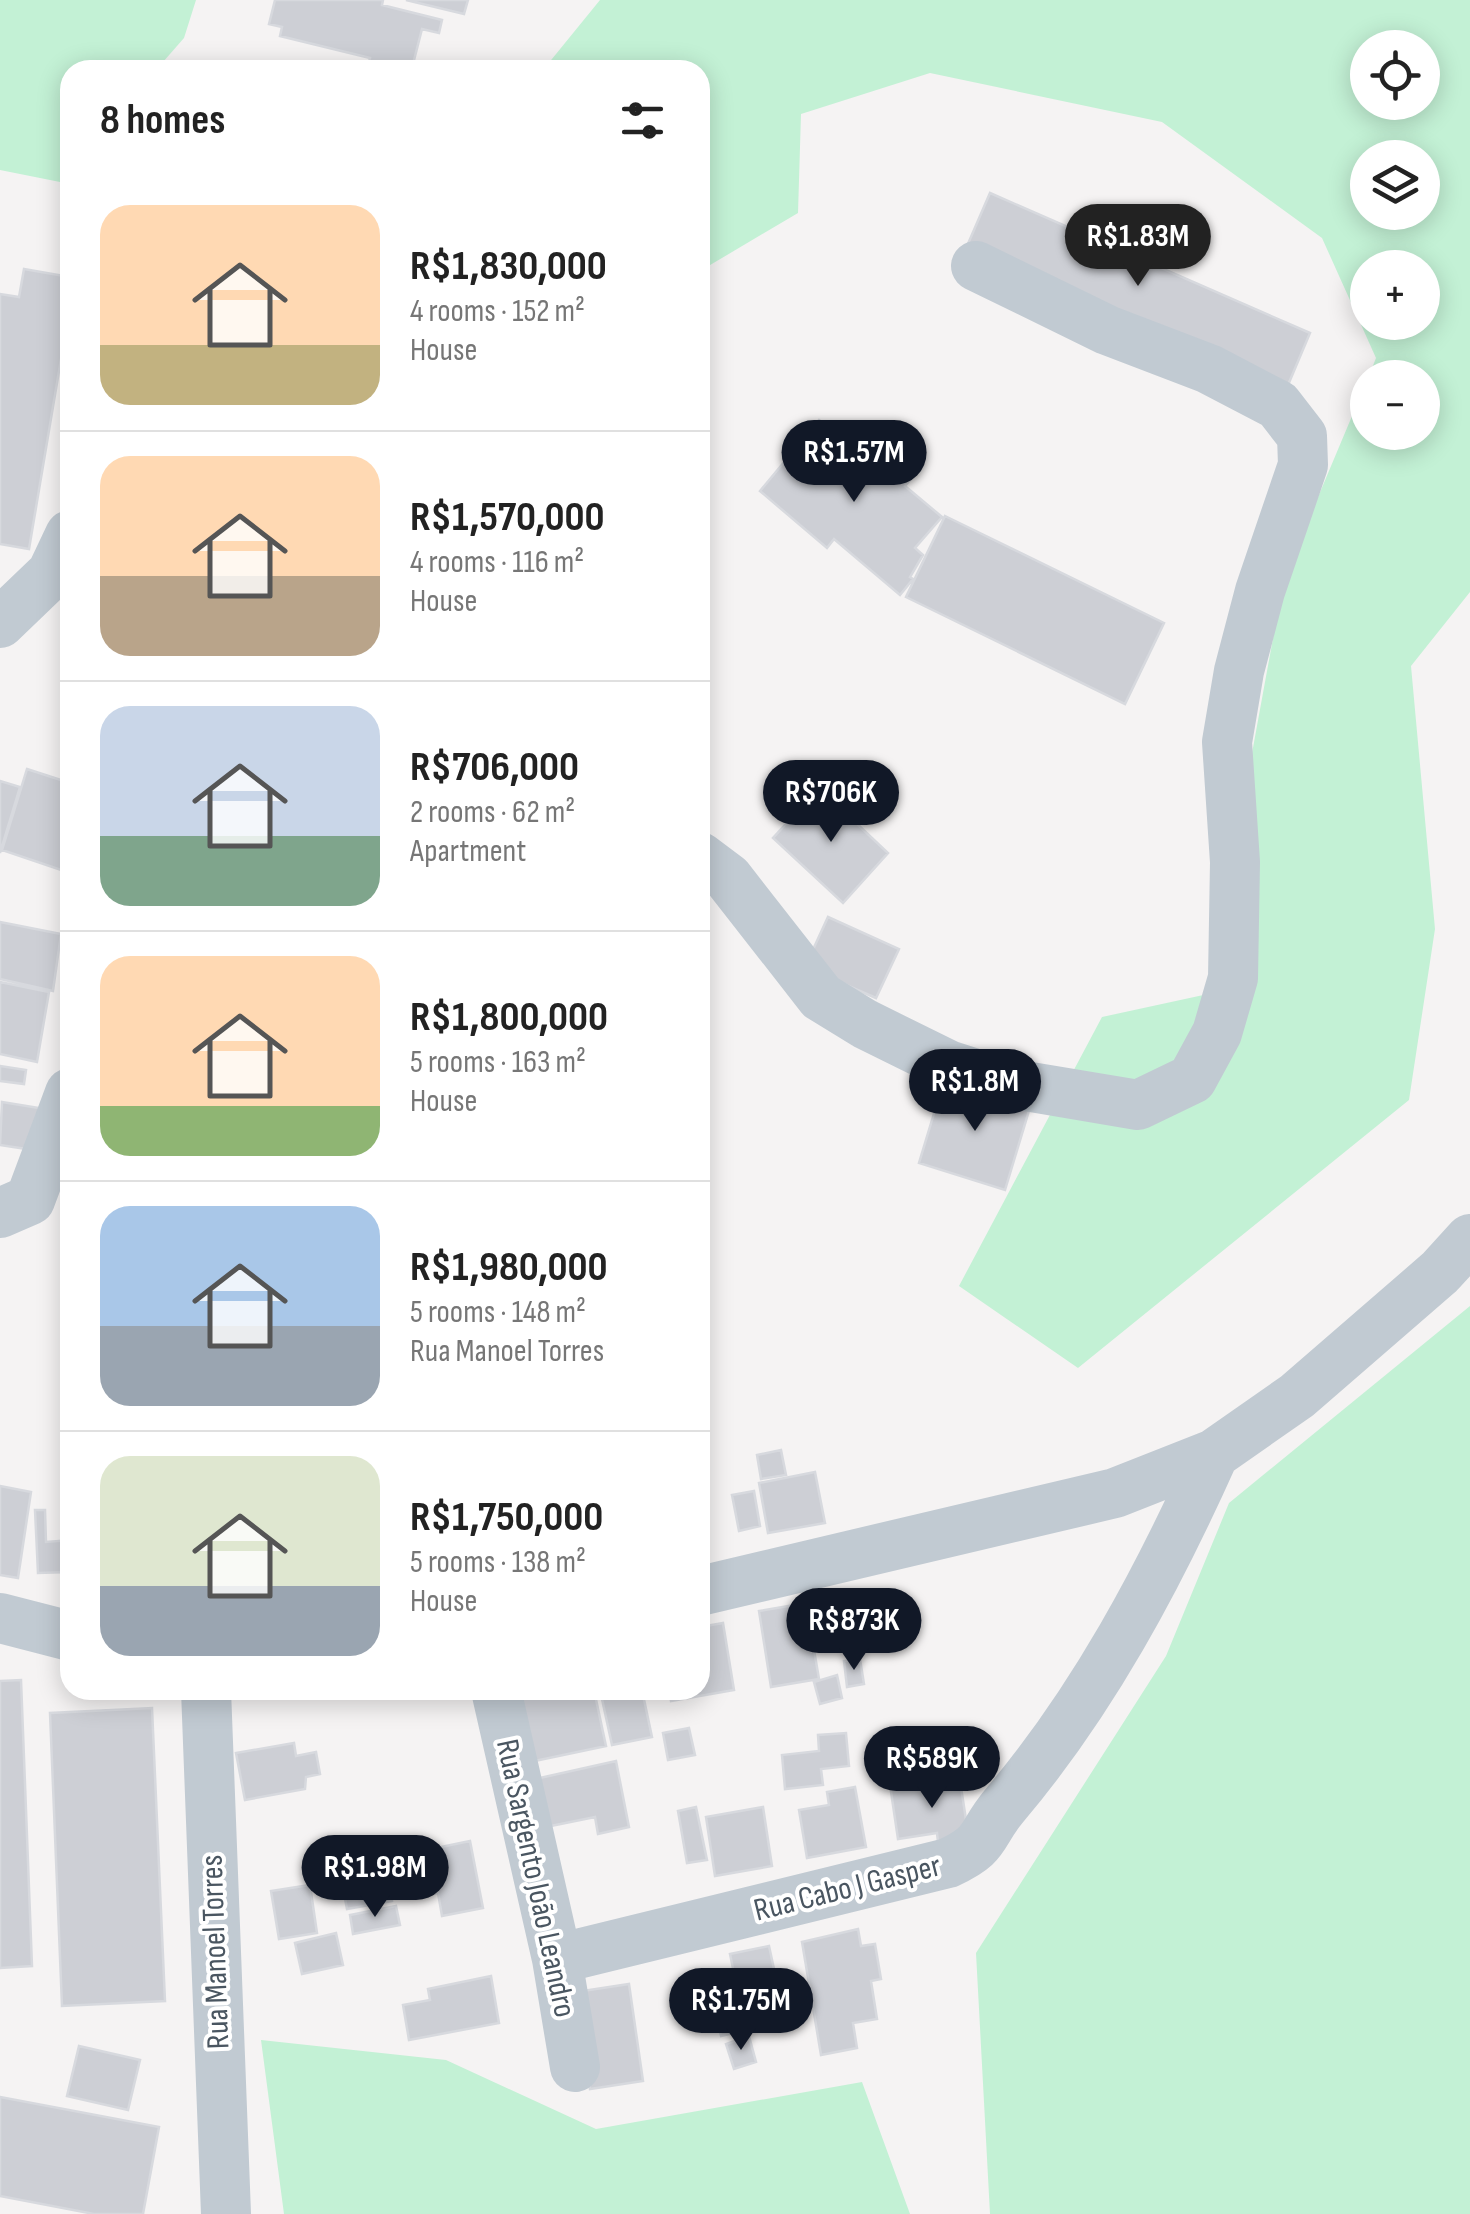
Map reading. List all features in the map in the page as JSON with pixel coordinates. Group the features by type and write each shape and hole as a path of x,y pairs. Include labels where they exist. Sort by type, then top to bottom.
{"street":[{"path":"710,864 728,878 821,997 864,1024 948,1064 1001,1082 1138,1104 1192,1080 1217,1033 1233,978 1235,862 1227,742 1239,671 1260,592 1303,465 1302,436 1278,405 1209,368 1107,330 976,266"},
{"path":"0,623 52,572 60,556"},
{"path":"0,1213 30,1200 60,1119"},
{"path":"710,1588 1115,1493 1214,1454 1297,1396 1440,1272 1470,1239"},
{"name":"Rua Cabo J Gasper","path":"558,1959 948,1863 979,1848 1000,1812 1035,1770 1110,1659 1169,1556 1214,1454"},
{"path":"0,1618 60,1633"},
{"name":"Rua Manoel Torres","path":"206,1700 226,2214"},
{"name":"Rua Sargento João Leandro","path":"498,1700 558,1959 575,2067"}],"green space":[{"path":"0,0 196,0 184,38 165,60 60,60 60,182 0,170"},
{"path":"600,0 1470,0 1470,592 1411,666 1435,929 1409,1100 1078,1368 959,1286 1102,1017 1208,994 1284,578 1350,420 1350,450 1440,450 1440,360 1375,360 1368,340 1440,340 1440,250 1350,250 1350,300 1322,238 1162,122 930,73 801,114 798,213 710,265 710,60 551,60"},
{"path":"1470,1306 1470,2214 990,2214 976,1953 1166,1656 1229,1503"},
{"path":"261,2040 446,2060 596,2129 862,2082 910,2214 284,2214"}],"building":[{"path":"275,0 383,0 382,5 442,20 439,33 422,29 414,60 370,60 280,36 282,27 269,24"},
{"path":"406,0 468,0 464,14"},
{"path":"990,193 1310,333 1288,385 967,246"},
{"path":"24,269 60,275 60,365 29,549 0,544 0,294 19,297"},
{"path":"819,420 881,472 890,461 911,479 905,486 942,517 915,548 923,555 910,577 913,579 900,595 834,539 827,548 760,491"},
{"path":"945,516 1164,623 1125,704 906,597"},
{"path":"27,769 60,780 60,870 2,850"},
{"path":"0,781 20,787 0,853"},
{"path":"819,788 888,853 843,903 773,838"},
{"path":"828,917 899,949 876,998 805,967"},
{"path":"0,922 60,934 53,991 0,979"},
{"path":"0,982 49,992 37,1062 0,1054"},
{"path":"0,1066 26,1070 24,1084 0,1081"},
{"path":"945,1077 1031,1104 1005,1190 919,1163"},
{"path":"2,1102 39,1108 33,1150 0,1145"},
{"path":"781,1450 786,1475 761,1479 757,1455"},
{"path":"815,1472 825,1523 768,1533 759,1483"},
{"path":"0,1486 31,1492 18,1578 0,1575"},
{"path":"754,1491 760,1526 739,1531 732,1495"},
{"path":"35,1510 45,1510 46,1542 60,1541 60,1572 38,1573"},
{"path":"900,1594 909,1639 859,1648 851,1603"},
{"path":"806,1603 819,1679 771,1687 759,1611"},
{"path":"723,1623 734,1690 710,1694 710,1625"},
{"path":"860,1659 864,1684 847,1687 844,1661"},
{"path":"837,1675 842,1698 820,1704 814,1682"},
{"path":"21,1680 32,1966 0,1968 0,1681"},
{"path":"517,1700 596,1700 606,1746 530,1762"},
{"path":"602,1700 644,1700 652,1737 612,1745"},
{"path":"152,1708 165,2001 62,2006 50,1713"},
{"path":"689,1728 695,1755 668,1760 663,1733"},
{"path":"846,1733 849,1766 821,1769 823,1785 785,1789 782,1755 819,1751 818,1735"},
{"path":"294,1743 296,1756 316,1752 320,1774 306,1777 305,1789 245,1800 236,1753"},
{"path":"616,1761 629,1827 598,1834 595,1817 541,1828 531,1780"},
{"path":"959,1774 970,1846 939,1851 937,1833 898,1839 890,1785"},
{"path":"855,1787 866,1847 807,1858 799,1810 829,1805 827,1792"},
{"path":"696,1807 707,1860 687,1863 678,1811"},
{"path":"763,1807 772,1866 715,1876 706,1817"},
{"path":"470,1841 483,1908 442,1916 438,1893 421,1896 412,1853"},
{"path":"384,1858 392,1901 347,1909 339,1867"},
{"path":"310,1885 317,1933 279,1939 271,1891"},
{"path":"396,1906 400,1925 353,1934 350,1915"},
{"path":"858,1929 861,1946 875,1944 881,1979 871,1981 877,2019 853,2023 857,2048 821,2055 802,1942"},
{"path":"336,1933 343,1965 302,1974 295,1943"},
{"path":"769,1946 786,2024 746,2032 730,1954"},
{"path":"491,1976 499,2023 409,2040 403,2005 430,2000 428,1989"},
{"path":"629,1984 643,2081 590,2089 576,1992"},
{"path":"736,2003 742,2031 721,2036 715,2008"},
{"path":"749,2036 756,2062 734,2069 726,2044"},
{"path":"79,2046 140,2060 128,2110 67,2096"},
{"path":"0,2097 159,2127 143,2214 94,2214 0,2196"}]}
